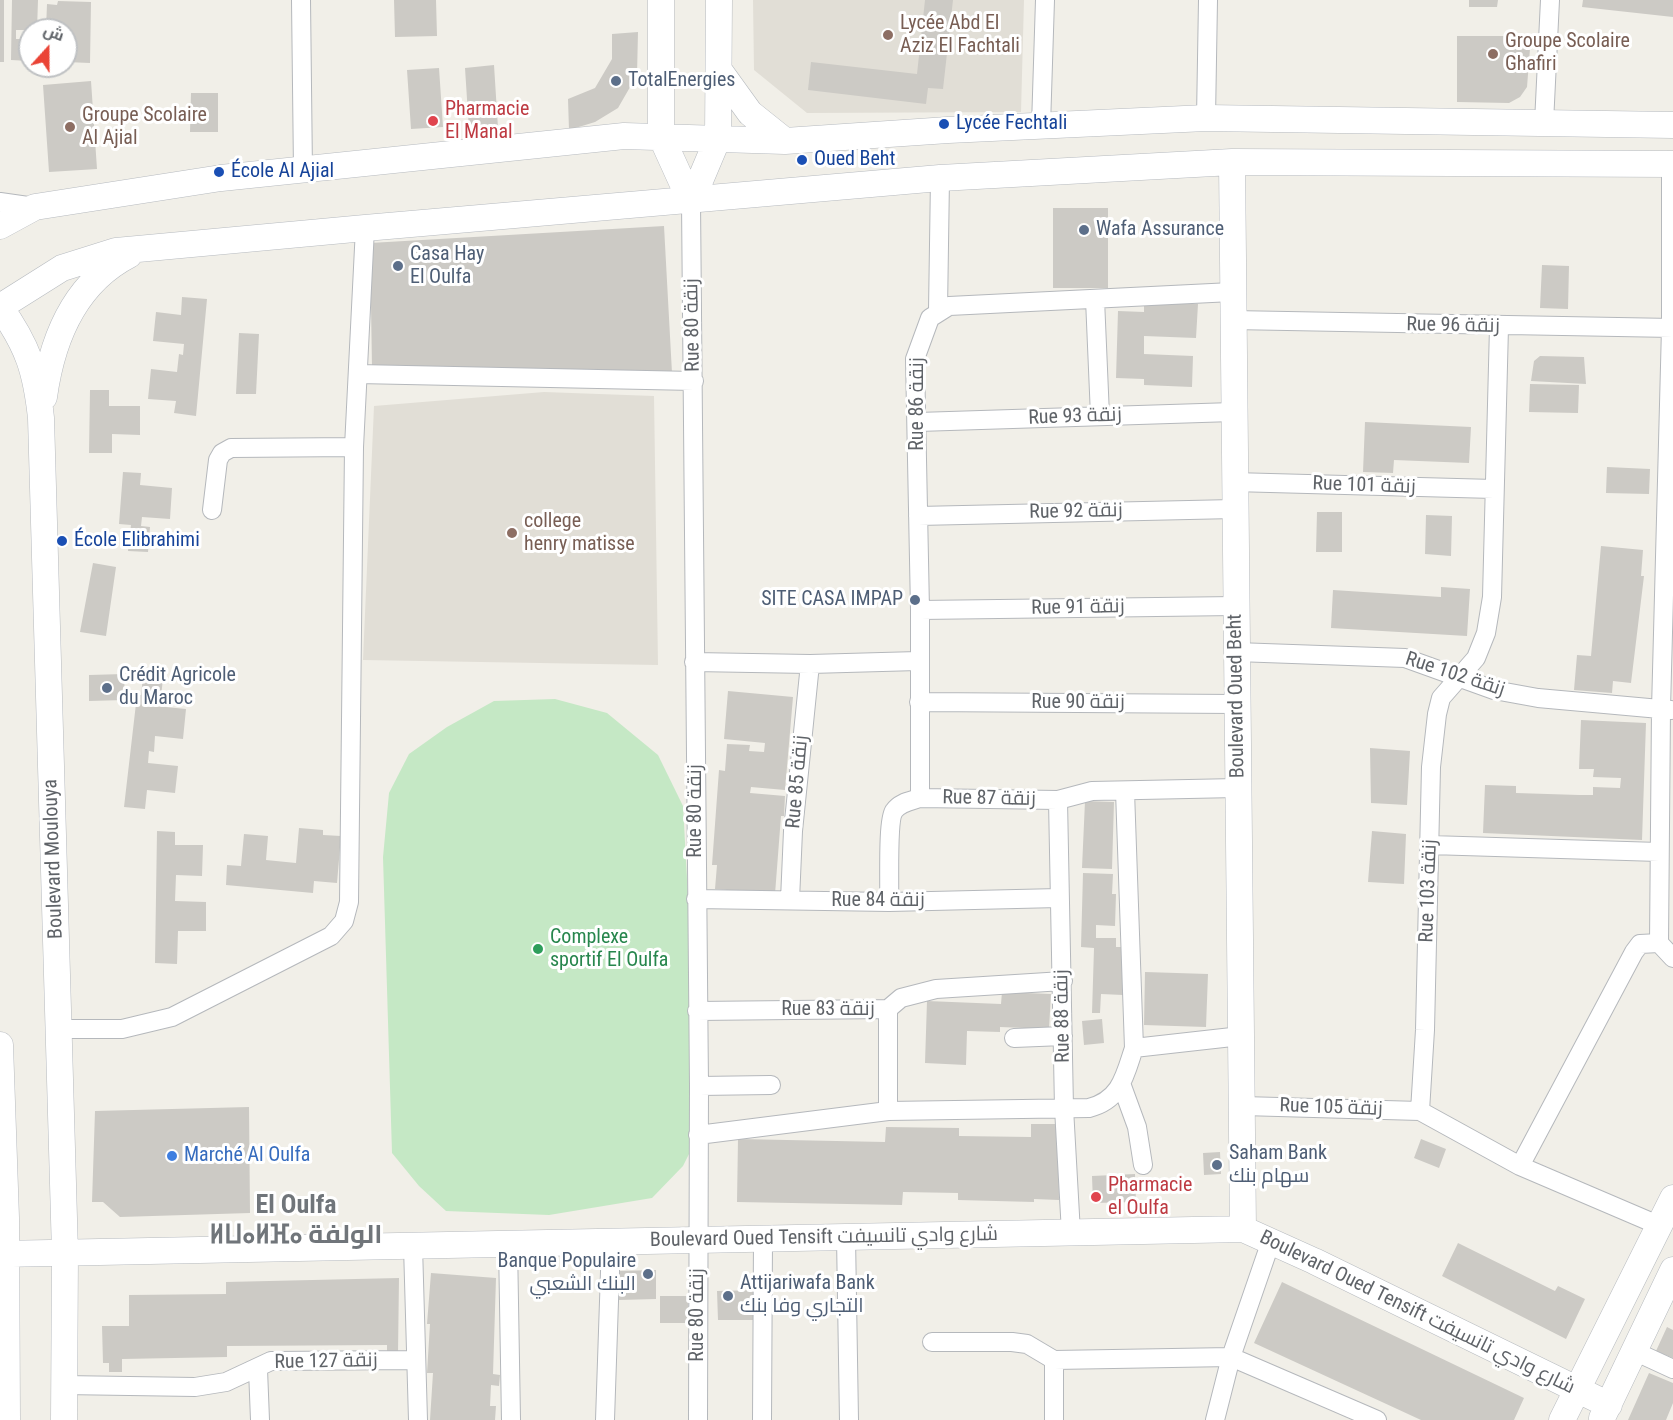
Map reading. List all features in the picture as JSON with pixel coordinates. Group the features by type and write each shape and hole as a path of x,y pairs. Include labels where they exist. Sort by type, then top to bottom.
{"street":[{"path":"301,0 303,171"},
{"path":"661,0 661,136 691,202"},
{"path":"691,202 718,138 719,0"},
{"path":"1041,126 1045,0"},
{"path":"1206,118 1208,0"},
{"path":"1544,123 1550,0"},
{"path":"719,70 750,113 785,141"},
{"path":"0,202 35,207 221,178 624,136 785,141 1206,118 1673,125"},
{"path":"0,307 63,268 116,251 691,202 940,178 1232,162 1672,164 1667,710 1659,852 1666,918 1659,943"},
{"name":"Boulevard Oued Beht","path":"1232,162 1233,482 1243,1229"},
{"path":"940,178 938,311 949,306 1232,292"},
{"name":"Rue 80 زنقة","path":"691,202 699,1086 698,1420"},
{"path":"0,226 35,207"},
{"path":"59,1029 122,1029 172,1017 331,936 344,921 348,902 354,447 365,228"},
{"path":"41,418 56,342 72,307 97,276 112,264 144,248"},
{"path":"1095,299 1100,416"},
{"name":"Boulevard Moulouya","path":"0,307 20,336 37,378 41,418 65,1253 64,1420"},
{"name":"Rue 86 زنقة","path":"920,798 918,422 915,359 923,332 938,311"},
{"name":"Rue 96 زنقة","path":"1232,320 1498,327 1672,328"},
{"name":"Rue 103 زنقة","path":"1420,1111 1431,767 1441,698 1476,658 1486,633 1492,597 1498,327"},
{"path":"358,374 694,381"},
{"name":"Rue 93 زنقة","path":"918,422 1233,412"},
{"path":"212,510 218,460 222,453 231,448 354,447"},
{"name":"Rue 101 زنقة","path":"1233,482 1494,489"},
{"name":"Rue 92 زنقة","path":"918,516 1234,509"},
{"name":"Rue 91 زنقة","path":"920,610 1236,606"},
{"name":"Rue 102 زنقة","path":"1236,652 1384,655 1405,658 1494,690 1538,698 1667,710"},
{"path":"694,662 810,664 918,661"},
{"name":"Rue 85 زنقة","path":"790,900 793,831 810,664"},
{"name":"Rue 90 زنقة","path":"920,702 1236,704"},
{"name":"Rue 87 زنقة","path":"920,798 1058,800 1092,791 1238,788"},
{"path":"698,1135 888,1111 1098,1106 1122,1086 1134,1048 1125,791"},
{"path":"889,902 893,812 903,803 920,798"},
{"name":"Rue 88 زنقة","path":"1058,800 1064,1108 1071,1233"},
{"path":"1430,845 1659,852"},
{"name":"Rue 84 زنقة","path":"696,899 889,902 1059,898"},
{"path":"1520,1166 1634,952 1640,944 1659,943 1673,958"},
{"name":"Rue 83 زنقة","path":"697,1011 888,1009 901,998 936,989 1063,981"},
{"path":"888,1009 888,1111"},
{"path":"1014,1038 1063,1036"},
{"path":"1134,1048 1241,1036"},
{"path":"0,1045 7,1420"},
{"path":"699,1086 771,1084"},
{"path":"1122,1086 1137,1127 1143,1166"},
{"name":"Rue 105 زنقة","path":"1243,1106 1420,1111"},
{"path":"1420,1111 1520,1166 1658,1225"},
{"path":"1562,1420 1673,1198"},
{"name":"Boulevard Oued Tensift شارع وادي تانسيفت","path":"3,1254 1243,1229 1577,1390 1605,1412"},
{"path":"846,1237 849,1420"},
{"path":"762,1420 763,1239"},
{"path":"1215,1420 1231,1357 1271,1241"},
{"path":"605,1420 611,1242"},
{"path":"508,1244 511,1420"},
{"path":"412,1246 418,1420"},
{"path":"1605,1412 1673,1270"},
{"path":"932,1342 1027,1344 1054,1360 1231,1357 1376,1420"},
{"path":"1634,1351 1673,1369"},
{"name":"Rue 127 زنقة","path":"63,1385 195,1387 226,1382 258,1369 270,1361 415,1360"},
{"path":"1054,1360 1054,1420"},
{"path":"258,1369 260,1420"}],"shaded area":[{"name":"Lycée Abd El Aziz El Fachtali","path":"753,0 1024,0 1021,112 807,113 754,70"},
{"name":"college henry matisse","path":"544,392 654,396 658,665 363,660 374,406"}],"green space":[{"name":"Complexe sportif El Oulfa","path":"555,699 607,713 658,755 683,806 696,1042 698,1136 683,1166 652,1198 549,1215 446,1211 419,1186 392,1153 383,857 389,793 409,754 447,727 494,701"}],"building":[{"path":"0,0 4,0 4,62 0,62"},
{"path":"12,0 38,0 37,18 18,18 16,39 18,39 18,60 11,60"},
{"path":"394,0 436,0 437,36 395,37"},
{"path":"925,0 953,0 943,89 928,88 926,104 808,90 811,62 917,74"},
{"path":"1469,0 1498,0 1497,7 1469,7"},
{"path":"1583,0 1673,0 1673,17 1582,7"},
{"path":"58,1 91,2 90,63 78,62 78,18 46,18 47,4 57,5"},
{"name":"TotalEnergies","path":"638,32 637,75 618,108 595,122 569,130 568,99 595,88 612,59 612,34"},
{"name":"Groupe Scolaire Ghafiri","path":"1457,36 1531,36 1527,87 1520,97 1509,103 1457,102"},
{"path":"494,65 498,128 469,130 465,68"},
{"path":"439,68 443,127 411,129 407,70"},
{"name":"Groupe Scolaire Al Ajial","path":"91,81 97,169 49,172 43,85"},
{"path":"191,93 218,93 218,132 190,132"},
{"path":"1053,208 1108,208 1108,288 1053,288"},
{"path":"664,226 672,373 372,368 370,243"},
{"path":"1542,265 1569,266 1568,309 1540,308"},
{"path":"182,297 207,299 196,416 174,413 176,401 148,399 151,369 177,372 179,354 183,355 184,344 153,341 156,312 181,315"},
{"path":"1144,302 1198,304 1196,338 1144,336 1144,354 1193,356 1192,387 1144,385 1144,379 1116,378 1118,311 1144,312"},
{"path":"239,333 259,334 256,394 236,394"},
{"path":"1540,356 1584,357 1586,384 1531,381 1534,361"},
{"path":"1530,384 1579,385 1578,413 1529,412"},
{"path":"90,390 109,390 109,406 140,406 140,435 112,434 112,453 89,453"},
{"path":"1365,422 1471,427 1469,463 1394,460 1393,473 1363,472"},
{"path":"1607,467 1650,469 1649,494 1606,493"},
{"path":"123,472 141,473 140,485 172,488 170,519 142,517 141,526 150,527 148,552 128,551 131,525 119,524"},
{"path":"1317,512 1342,512 1342,552 1316,552"},
{"path":"1426,515 1452,516 1451,556 1425,554"},
{"path":"1601,546 1643,550 1641,576 1644,576 1631,683 1613,681 1612,693 1574,690 1577,655 1591,656"},
{"path":"93,563 116,567 106,636 80,632"},
{"path":"1441,587 1470,589 1467,636 1331,628 1333,590 1441,597"},
{"path":"144,667 164,669 161,697 157,696 156,706 186,709 183,739 155,736 154,752 149,751 148,763 178,766 175,793 147,790 145,809 124,807 137,695 141,695"},
{"name":"Crédit Agricole du Maroc","path":"124,674 125,700 89,701 89,675"},
{"path":"728,691 793,697 785,790 751,787 750,793 785,796 784,816 781,816 775,894 715,889 717,865 712,865 719,770 725,771 727,744 750,745 749,751 764,752 765,743 724,739"},
{"path":"1581,720 1646,723 1642,840 1483,833 1485,785 1516,786 1516,793 1579,795 1593,795 1593,787 1620,788 1621,778 1593,777 1594,769 1579,769"},
{"path":"1370,748 1410,751 1407,805 1371,803"},
{"path":"1085,801 1114,802 1112,869 1082,868"},
{"path":"299,828 323,830 323,835 341,836 337,883 314,881 313,893 226,885 227,865 241,866 244,834 268,836 266,860 296,863"},
{"path":"157,831 175,832 175,845 203,845 202,876 176,875 175,901 206,902 206,931 178,931 177,964 155,963"},
{"path":"1372,831 1406,834 1404,884 1368,882"},
{"path":"1083,873 1113,874 1112,894 1116,894 1115,926 1096,925 1096,938 1116,938 1116,947 1126,947 1123,995 1101,994 1100,1013 1092,1013 1094,948 1081,947"},
{"path":"1145,972 1208,974 1206,1027 1144,1025"},
{"path":"1002,992 1051,994 1049,1029 1000,1027 1000,1032 967,1031 966,1065 925,1063 927,1001 1001,1004"},
{"path":"1102,1019 1104,1043 1084,1045 1082,1021"},
{"name":"Marché Al Oulfa","path":"249,1107 250,1213 120,1217 103,1202 92,1202 95,1111"},
{"path":"1031,1124 1058,1124 1059,1200 1034,1199 1034,1202 958,1200 958,1193 903,1192 902,1205 737,1202 738,1139 885,1142 886,1127 959,1128 959,1136 1031,1137"},
{"path":"1421,1139 1446,1149 1439,1168 1414,1158"},
{"path":"1220,1152 1221,1174 1204,1175 1203,1153"},
{"path":"1135,1174 1136,1202 1093,1203 1092,1176"},
{"path":"1458,1243 1555,1291 1558,1286 1585,1299 1566,1339 1442,1276"},
{"path":"656,1270 656,1299 619,1300 618,1271"},
{"path":"431,1273 496,1278 493,1374 500,1375 499,1386 491,1385 490,1406 496,1406 495,1420 430,1420 433,1373 427,1373 430,1324 427,1324"},
{"path":"399,1278 398,1353 387,1353 387,1345 227,1346 227,1357 122,1359 122,1372 109,1372 109,1363 103,1363 102,1326 129,1326 129,1295 226,1294 226,1282"},
{"path":"1282,1282 1524,1398 1514,1420 1421,1420 1254,1343"},
{"path":"758,1290 758,1320 718,1320 717,1291"},
{"path":"660,1296 688,1296 689,1323 660,1323"},
{"path":"1667,1327 1673,1330 1673,1358 1656,1351"},
{"path":"1649,1373 1673,1383 1673,1403 1666,1420 1628,1420"}],"place":[{"name":"Lycée Abd El Aziz El Fachtali","path":"888,35"},
{"name":"Groupe Scolaire Ghafiri","path":"1493,54"},
{"name":"TotalEnergies","path":"616,81"},
{"name":"Pharmacie El Manal","path":"433,121"},
{"name":"Lycée Fechtali","path":"944,124"},
{"name":"Groupe Scolaire Al Ajial","path":"70,127"},
{"name":"Oued Beht","path":"802,160"},
{"name":"École Al Ajial","path":"219,172"},
{"name":"Wafa Assurance","path":"1084,230"},
{"name":"Casa Hay El Oulfa","path":"398,266"},
{"name":"college henry matisse","path":"512,533"},
{"name":"École Elibrahimi","path":"62,541"},
{"name":"SITE CASA IMPAP","path":"915,600"},
{"name":"Crédit Agricole du Maroc","path":"107,688"},
{"name":"Complexe sportif El Oulfa","path":"538,949"},
{"name":"Marché Al Oulfa","path":"172,1156"},
{"name":"Saham Bank سهام بنك","path":"1217,1165"},
{"name":"Pharmacie el Oulfa","path":"1096,1197"},
{"name":"Banque Populaire البنك الشعبي","path":"648,1274"},
{"name":"Attijariwafa Bank التجاري وفا بنك","path":"728,1296"}],"district":[{"name":"El Oulfa ⵍⵡⴰⵍⴼⴰ الولفة","path":"296,1221"}]}
